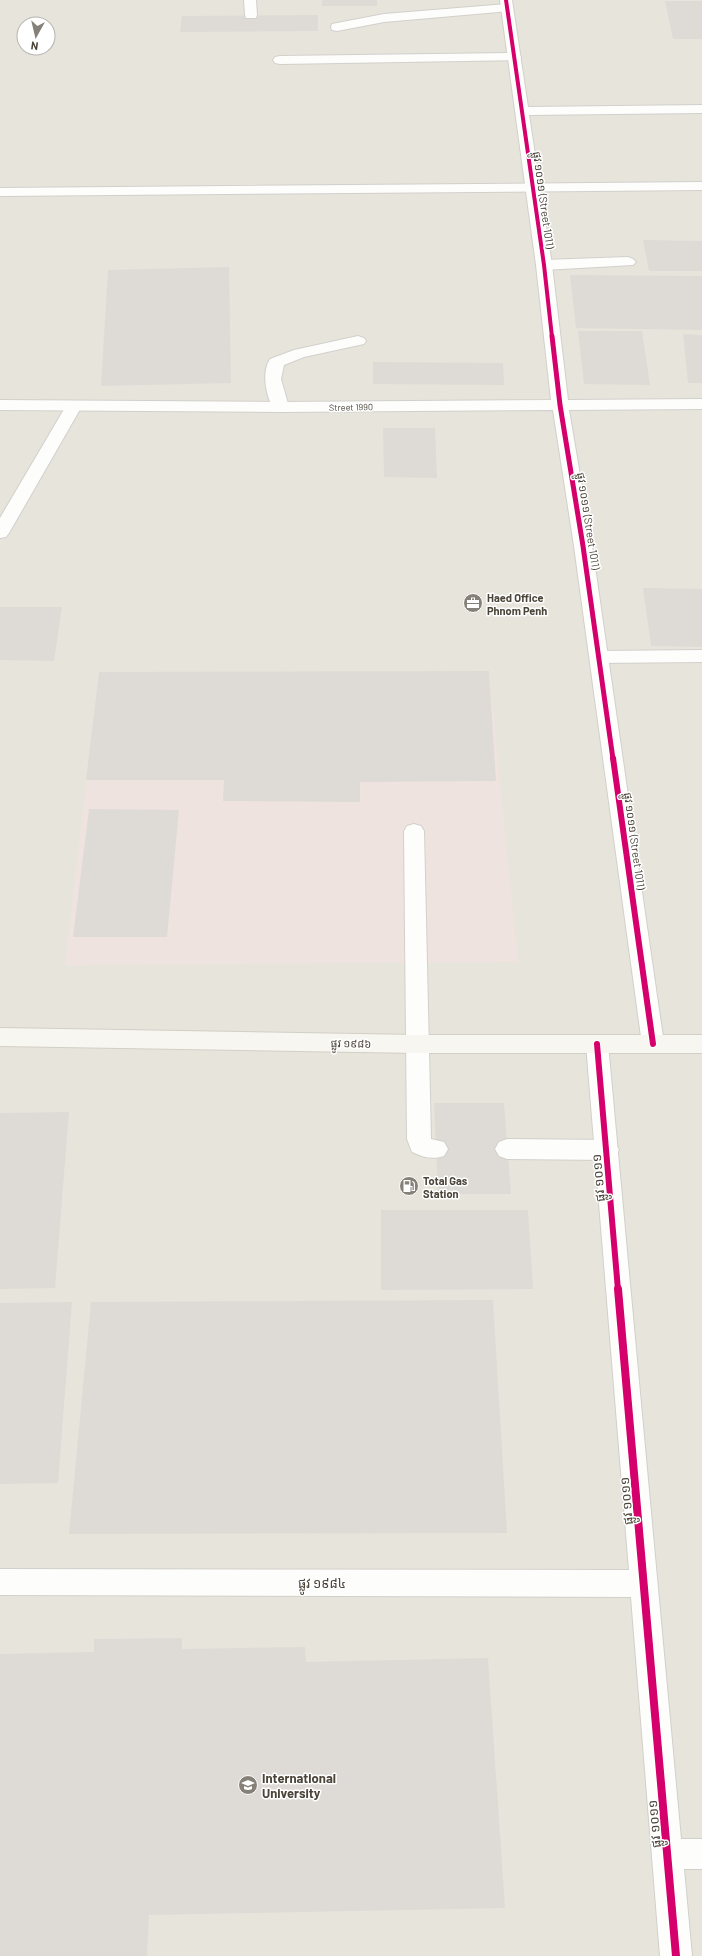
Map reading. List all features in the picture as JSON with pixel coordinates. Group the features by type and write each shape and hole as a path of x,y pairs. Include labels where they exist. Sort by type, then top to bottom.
{"main road":[{"name":"ផ្លូវ ១៩៨៦","path":"0,1037 418,1044 702,1044"}],"street":[{"path":"250,0 251,15"},
{"path":"337,27 384,18 507,4"},
{"name":"ផ្លូវ ១០១១ (Street 1011)","path":"507,4 544,265 560,405 599,657 653,1044"},
{"path":"280,60 514,57"},
{"path":"522,111 702,109"},
{"path":"0,192 702,186"},
{"path":"544,265 628,262"},
{"path":"281,408 273,379 276,362 300,353 358,340"},
{"name":"Street 1990","path":"0,405 281,408 702,404"},
{"path":"0,533 74,406"},
{"path":"599,657 702,656"},
{"path":"414,831 419,1139 420,1145 427,1148 436,1149"},
{"name":"ផ្លូវ ១០១១","path":"597,1044 645,1584 676,1956"},
{"path":"507,1149 607,1150"},
{"name":"ផ្លូវ ១៩៨៤","path":"0,1582 645,1584"},
{"path":"668,1854 702,1854"}],"shaded area":[{"path":"0,0 702,0 702,1956 0,1956"},
{"path":"489,671 518,962 65,965 99,672"}],"building":[{"path":"322,0 377,0 377,6 322,6"},
{"path":"665,1 702,1 702,39 673,39"},
{"path":"318,15 318,31 180,32 182,16"},
{"path":"643,240 702,241 702,271 649,271"},
{"path":"229,267 231,383 101,386 108,270"},
{"path":"570,275 702,276 702,330 576,328"},
{"path":"578,331 642,331 650,385 584,384"},
{"path":"683,334 702,335 702,383 688,383"},
{"path":"373,362 503,363 504,385 373,384"},
{"path":"383,428 435,428 437,478 384,477"},
{"path":"643,588 702,589 702,647 651,646"},
{"path":"0,607 62,607 54,661 0,660"},
{"path":"489,671 496,781 360,782 360,802 223,801 224,780 86,780 99,672"},
{"path":"89,809 179,810 167,937 73,937"},
{"path":"434,1103 504,1103 511,1194 438,1194"},
{"path":"69,1112 55,1288 0,1289 0,1113"},
{"path":"381,1210 528,1210 533,1289 381,1290"},
{"path":"493,1300 507,1533 69,1534 91,1302"},
{"path":"72,1302 58,1483 0,1484 0,1303"},
{"name":"International University","path":"182,1638 182,1649 305,1647 306,1662 488,1658 505,1908 149,1915 147,1956 0,1956 0,1654 94,1652 94,1639"}],"cycle path":[{"path":"506,0 544,265 560,405 583,546 653,1044"},
{"path":"597,1044 676,1956"}],"place":[{"name":"Haed Office Phnom Penh","path":"473,603"},
{"name":"Total Gas Station","path":"409,1186"},
{"name":"International University","path":"248,1785"}]}
